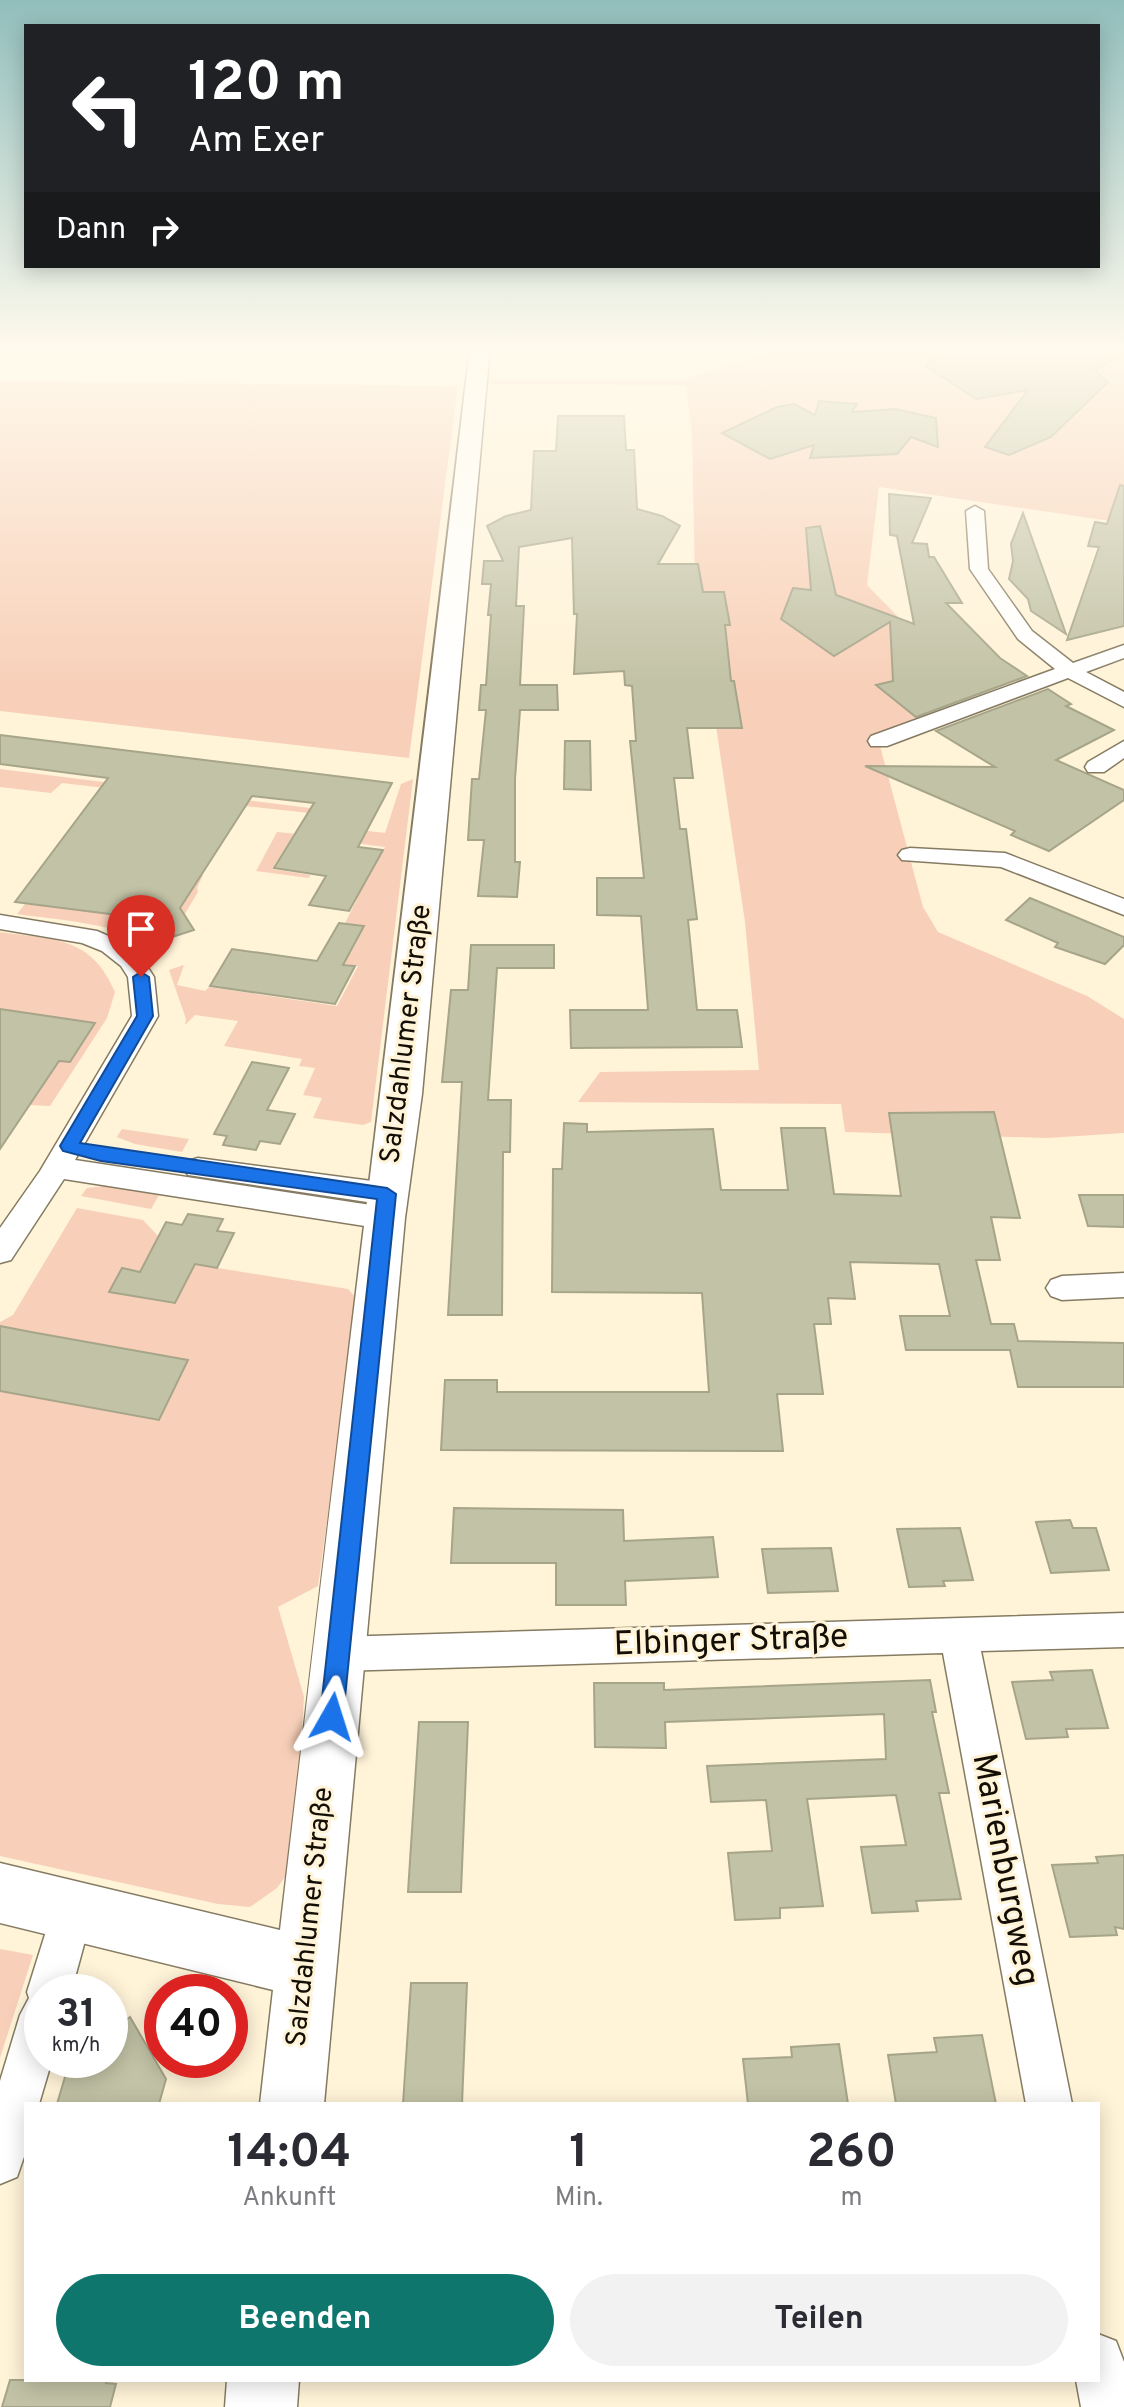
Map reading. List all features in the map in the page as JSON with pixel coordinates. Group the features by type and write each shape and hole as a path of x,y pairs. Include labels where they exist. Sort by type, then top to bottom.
{"street":[{"name":"Salzdahlumer Straße","path":"292,2102 385,1206 402,1094 468,459"},
{"path":"975,511 979,569 1025,635 1070,671 1124,701"},
{"path":"879,741 1124,651"},
{"path":"1096,767 1124,748"},
{"path":"910,855 1005,860 1124,908"},
{"path":"0,922 88,936 111,946 131,961 141,977 145,1016 63,1156 0,1252"},
{"path":"63,1156 385,1206"},
{"path":"1062,1288 1124,1285"},
{"name":"Elbinger Straße","path":"338,1654 1124,1630"},
{"name":"Marienburgweg","path":"959,1635 1049,2102"},
{"path":"0,1893 73,1908 306,1967"},
{"path":"54,1974 73,1908"},
{"path":"0,2160 24,2077"},
{"path":"261,2407 263,2382"}],"shaded area":[{"path":"0,459 448,459 409,758 0,711"},
{"path":"693,459 1124,459 1124,523 879,487 867,585 946,666 877,685 925,724 879,742 923,907 938,932 1087,996 1124,1019 1124,1133 1047,1138 845,1132 841,1104 578,1102 600,1072 759,1070 745,922 695,584"},
{"path":"0,769 334,811 327,826 385,833 401,784 413,779 371,1122 363,1125 313,1118 322,1098 303,1095 315,1068 299,1066 302,1059 224,1046 238,1021 195,1015 185,1025 186,1019 169,970 184,965 177,985 205,991 209,987 337,1006 358,966 325,961 331,951 351,953 365,926 345,923 357,899 315,893 327,878 366,882 385,847 293,835 272,869 310,875 309,878 256,871 277,832 307,835 319,814 227,804 110,914 166,922 198,875 203,875 198,892 183,917 187,918 161,928 167,938 158,941 165,952 155,955 147,945 114,930 17,914 25,904 76,909 90,800 106,802 114,789 62,783 51,793 0,787"},
{"path":"0,932 54,940 83,951 95,960 115,992 107,1018 50,1106 30,1105 59,1061 70,1062 95,1023 0,1009"},
{"path":"122,1129 189,1139 182,1152 135,1144 117,1137"},
{"path":"105,1186 159,1195 151,1209 81,1196 87,1188"},
{"path":"77,1208 143,1220 158,1236 148,1256 154,1274 122,1269 109,1292 175,1303 187,1280 170,1277 187,1263 348,1289 358,1300 318,1586 278,1607 304,1697 293,1866 277,1888 250,1907 218,1904 0,1856 0,1322 13,1315"},
{"path":"0,1949 33,1955 27,1974 24,1974 24,1983 0,2058"}],"building":[{"path":"534,459 634,459 637,509 662,516 680,526 658,564 698,564 703,592 724,592 730,625 725,625 731,681 734,681 742,728 687,728 693,778 674,778 680,829 686,829 697,919 688,920 697,1010 737,1010 742,1047 571,1048 570,1010 648,1010 641,916 597,915 597,878 644,878 630,741 636,741 632,686 625,685 624,671 574,674 577,614 574,614 572,538 519,547 516,606 524,606 520,685 557,685 558,710 520,710 515,779 515,862 520,862 517,897 478,896 484,840 468,840 472,779 479,779 486,710 479,710 481,685 486,685 491,584 482,584 484,561 503,561 487,526 506,516 531,510"},
{"path":"1120,485 1124,486 1124,626 1067,640 1099,547 1088,546 1095,522 1107,524"},
{"path":"889,494 931,498 912,543 927,544 929,557 934,557 962,603 946,603 1000,658 1027,676 916,717 876,685 893,681 890,622 834,656 781,619 793,588 811,590 806,528 820,526 836,595 914,624 897,536 890,535"},
{"path":"1023,513 1066,634 1031,611 1028,599 1009,579 1013,561 1011,544"},
{"path":"1048,689 1071,704 1066,706 1114,730 1056,760 1124,790 1124,800 1049,851 1011,835 1015,831 865,766 995,767 936,731"},
{"path":"0,735 392,783 358,847 383,850 349,911 309,905 326,876 274,868 314,803 252,796 180,908 194,930 169,938 157,920 15,902 108,778 0,764"},
{"path":"565,741 590,741 591,790 564,789"},
{"path":"1030,898 1124,937 1124,945 1105,964 1055,947 1058,943 1006,920"},
{"path":"339,923 364,926 343,965 355,966 335,1004 210,986 232,949 317,961"},
{"path":"471,945 554,945 554,968 497,968 488,1100 511,1100 510,1152 503,1152 502,1315 448,1315 462,1082 442,1082 451,990 468,990"},
{"path":"0,1009 95,1023 70,1062 59,1061 0,1149"},
{"path":"252,1062 289,1068 267,1110 295,1114 280,1144 260,1141 256,1150 223,1145 227,1136 214,1134"},
{"path":"994,1112 1020,1218 991,1217 1000,1260 976,1260 991,1324 1014,1324 1018,1341 1124,1343 1124,1387 1018,1387 1010,1350 906,1350 900,1316 950,1316 939,1264 850,1262 855,1299 828,1298 831,1324 814,1324 823,1394 777,1394 783,1451 441,1450 445,1380 497,1380 497,1392 709,1392 702,1293 552,1292 553,1169 562,1169 564,1123 587,1124 587,1132 713,1129 721,1190 788,1190 781,1128 825,1128 834,1194 901,1196 889,1113"},
{"path":"1079,1195 1124,1195 1124,1227 1088,1226"},
{"path":"188,1214 223,1219 217,1231 234,1233 217,1268 195,1264 175,1303 109,1292 122,1268 140,1272 166,1222 182,1225"},
{"path":"0,1326 188,1360 159,1420 0,1391"},
{"path":"454,1508 623,1510 624,1541 713,1537 718,1577 625,1581 626,1605 556,1605 556,1563 451,1563"},
{"path":"1070,1520 1073,1528 1096,1528 1109,1570 1051,1573 1036,1522"},
{"path":"960,1528 973,1580 943,1581 945,1586 909,1587 897,1529"},
{"path":"831,1548 838,1591 768,1593 762,1549"},
{"path":"1092,1670 1108,1728 1066,1729 1068,1737 1026,1739 1012,1682 1053,1680 1050,1672"},
{"path":"930,1680 936,1712 932,1712 949,1793 939,1793 961,1899 916,1901 918,1911 872,1913 861,1847 906,1845 896,1795 807,1799 823,1906 780,1908 780,1918 735,1920 728,1853 772,1851 766,1800 711,1802 707,1766 886,1759 884,1714 665,1722 666,1748 595,1747 594,1683 664,1683 664,1690"},
{"path":"419,1722 468,1722 461,1892 408,1892"},
{"path":"1124,1855 1124,1929 1115,1927 1117,1935 1070,1937 1052,1865 1098,1863 1096,1857"},
{"path":"411,1983 467,1983 462,2102 403,2102"},
{"path":"130,2017 144,2041 144,2078 166,2079 160,2102 58,2102 65,2078 128,2078"},
{"path":"982,2035 996,2102 896,2102 888,2055 937,2052 934,2038"},
{"path":"839,2044 848,2102 748,2102 743,2059 792,2057 791,2047"},
{"path":"10,2380 116,2384 110,2407 2,2407"}],"route":[{"path":"141,977 145,1016 69,1146 101,1154 387,1194 332,1717"}]}
